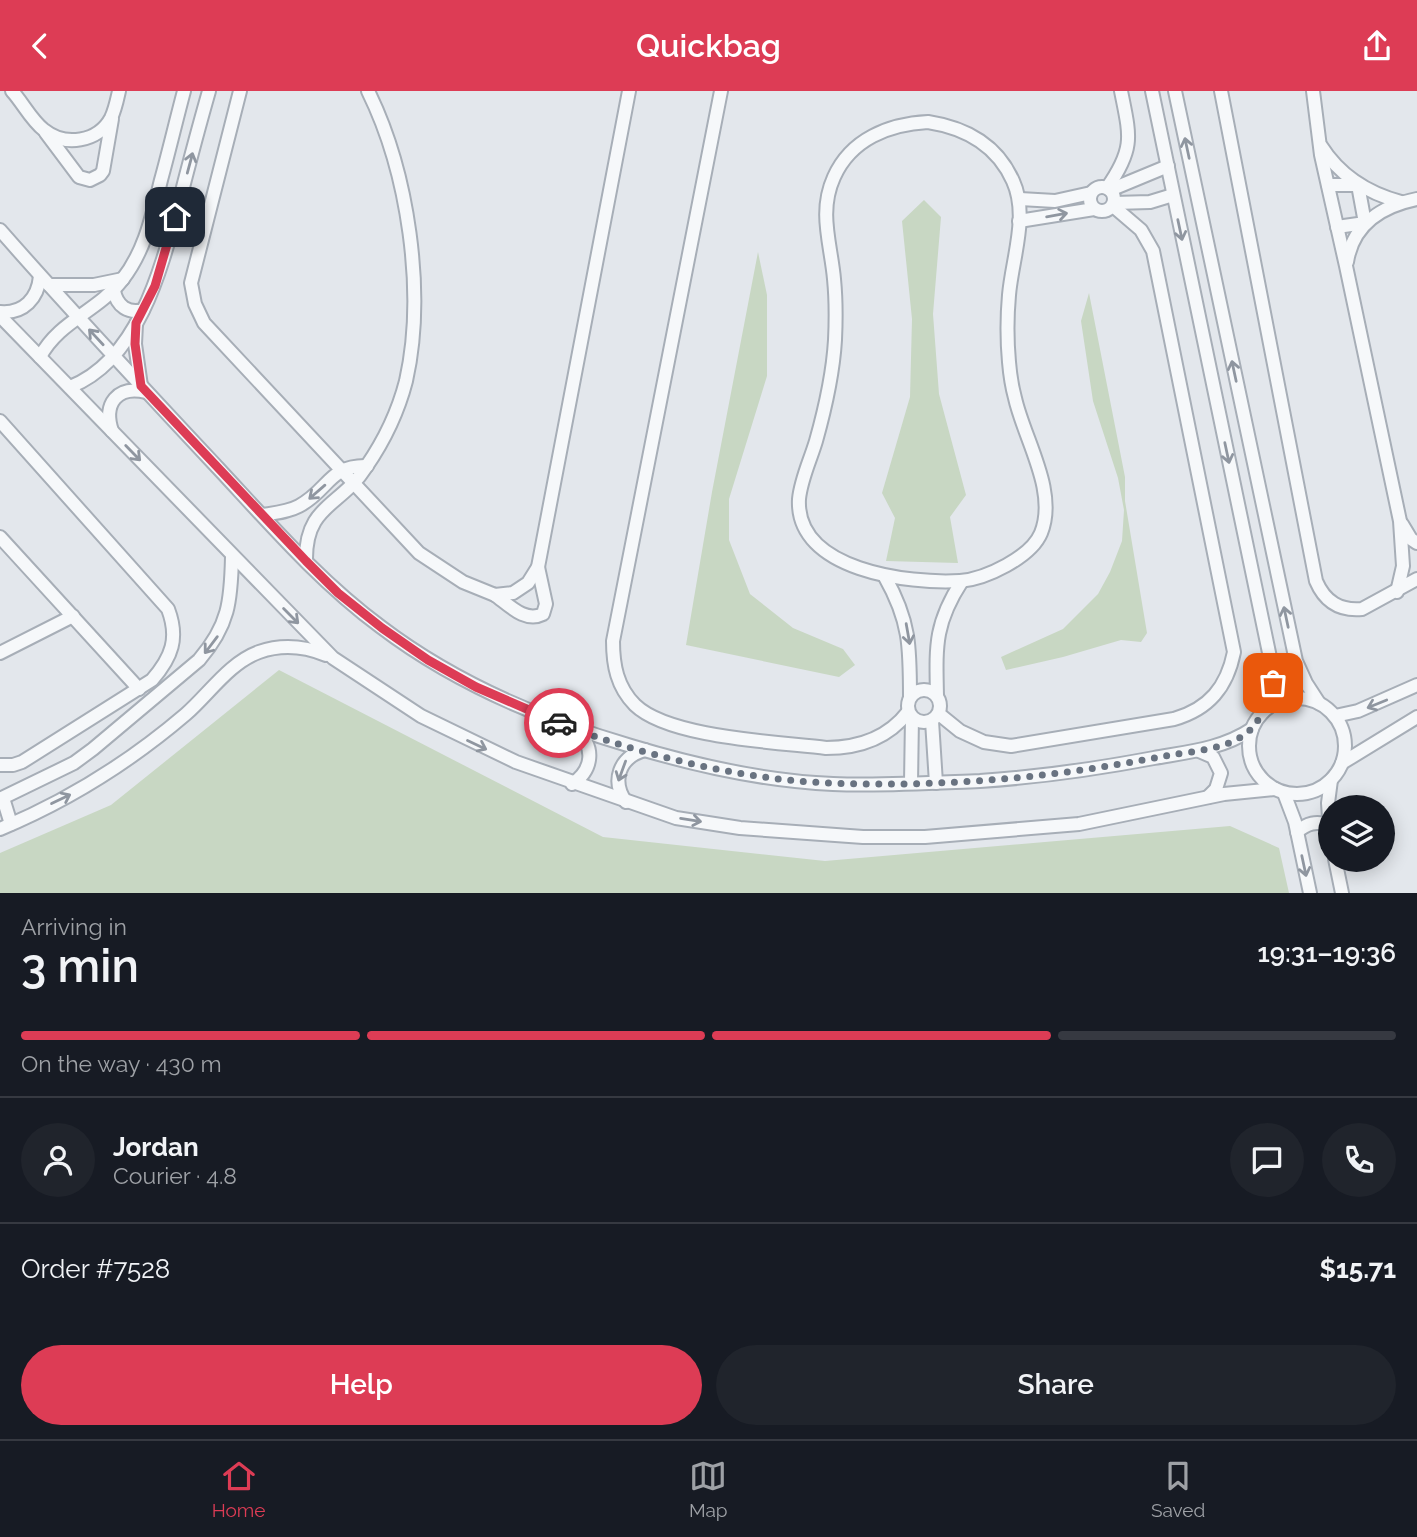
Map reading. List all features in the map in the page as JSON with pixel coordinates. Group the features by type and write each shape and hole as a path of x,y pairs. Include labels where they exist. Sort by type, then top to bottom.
{"street":[{"path":"12,91 79,177 90,180 103,171 119,91"},
{"path":"40,357 52,337 114,291 134,263 149,228 184,91"},
{"path":"70,387 95,375 113,355 143,310 163,264 209,91"},
{"path":"240,91 191,283 195,304 204,323 419,553 463,582 495,595 524,616 535,618 542,614 546,604 538,567"},
{"path":"306,561 305,544 313,521 367,466 395,415 411,347 413,285 407,216 391,145 368,91"},
{"path":"495,595 513,593 528,583 538,567 629,91"},
{"path":"721,91 613,641 613,664 621,686 635,705 654,718 680,728 843,748 875,739 910,715"},
{"path":"1109,189 1128,149 1129,132 1121,91"},
{"path":"1152,91 1272,667 1272,690 1252,729 1248,748 1259,776 1279,791 1297,832 1310,893"},
{"path":"232,557 230,602 225,623 214,643 199,660 74,763 1,799 5,826 73,793 131,757 185,714 235,666 257,653 283,646 308,648 332,658 387,695 456,734 516,762 572,784 676,818 740,828 863,837 926,837 1079,824 1207,797 1279,791 1304,794 1314,791 1331,780 1342,763 1344,733 1335,716 1319,703 1296,661 1175,91"},
{"path":"1221,91 1317,581 1326,598 1352,610 1362,609 1417,579"},
{"path":"1313,91 1328,185 1400,521 1403,566 1396,592"},
{"path":"42,129 61,139 81,140 100,131 113,115"},
{"path":"906,123 950,125 971,134 989,147 1004,163 1020,199 1019,221 1009,294 1009,364 1015,399 1045,491 1046,513 1040,535 1026,553 1006,565 962,581 884,577 837,559 818,545 804,526 799,504 802,481 816,442 828,388 835,342 834,277 825,222 827,199 834,176 847,156 864,140 884,130 906,123"},
{"path":"1320,144 1337,167 1358,185 1402,202"},
{"path":"1020,199 1055,201 1091,193 1098,188 1109,189 1168,166"},
{"path":"1328,185 1358,185"},
{"path":"1358,185 1365,223"},
{"path":"936,717 984,742 1011,746 1038,742 1189,715 1215,696 1225,683 1231,668 1234,652 1153,251 1141,230 1113,204 1113,194 1109,189"},
{"path":"1091,193 1090,201 1094,209"},
{"path":"1019,221 1094,209 1102,212 1113,204 1150,202 1173,195"},
{"path":"1346,266 1352,243 1365,223 1382,210 1417,199"},
{"path":"1337,227 1365,223"},
{"path":"0,230 144,389 338,593 428,660 527,711 574,729 696,765 764,778 833,784 936,783 1096,769 1220,745 1252,729"},
{"path":"44,281 86,286 124,279"},
{"path":"0,314 27,305 44,281"},
{"path":"114,291 115,297 124,308 143,310"},
{"path":"0,314 332,658"},
{"path":"136,323 135,344 144,389"},
{"path":"112,431 108,417 111,404 120,393 144,389"},
{"path":"0,421 168,608 174,624 169,655 152,680 22,762 0,765"},
{"path":"262,515 298,506 316,494 341,469 367,466"},
{"path":"1400,521 1411,539 1417,543"},
{"path":"0,537 139,689"},
{"path":"884,577 897,599 906,623 910,648 911,783"},
{"path":"936,783 936,717 941,705 937,696 936,645 949,601 962,581"},
{"path":"0,653 73,616"},
{"path":"1272,667 1287,667 1296,661"},
{"path":"1335,716 1370,707 1417,685"},
{"path":"910,697 927,690 937,696"},
{"path":"1262,712 1270,705 1289,698 1319,703"},
{"path":"910,715 921,723 936,717"},
{"path":"1342,763 1417,716"},
{"path":"572,784 581,778 588,768 590,757 589,746 583,736 574,729"},
{"path":"626,802 618,785 621,766 627,758 645,750"},
{"path":"1197,750 1209,754 1219,767 1219,784 1207,797"},
{"path":"1329,795 1331,780"},
{"path":"1297,832 1308,824 1318,823"},
{"path":"1338,872 1342,893"}],"green space":[{"path":"924,200 941,217 933,314 939,394 966,495 950,517 958,563 886,561 895,518 882,493 910,397 912,319 902,221"},
{"path":"758,252 767,295 767,376 729,499 729,540 750,594 793,628 843,649 855,665 839,677 686,645"},
{"path":"1089,293 1125,477 1125,501 1147,633 1141,642 1121,640 1006,670 1001,657 1063,629 1098,594 1122,541 1124,510 1118,478 1093,401 1081,321"},
{"path":"279,670 603,837 825,861 1230,826 1279,848 1289,893 0,893 0,853 111,805"}],"way so far":[{"path":"559,723 696,765 764,778 833,784 936,783 1096,769 1220,745 1252,729 1270,698 1273,683"}],"route":[{"path":"175,217 155,286 136,323 135,344 141,386 338,593 428,660 476,687 559,723"}]}
